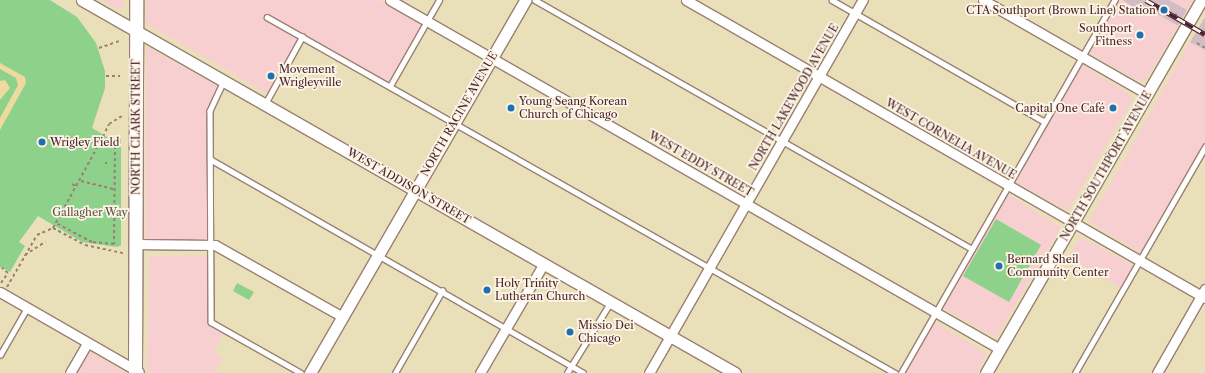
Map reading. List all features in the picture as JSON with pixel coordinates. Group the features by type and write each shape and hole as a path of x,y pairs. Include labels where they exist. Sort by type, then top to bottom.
{"main road":[{"name":"NORTH CLARK STREET","path":"136,0 135,244 137,372"}],"street":[{"name":"WEST ADDISON STREET","path":"82,0 735,373"},
{"name":"WEST EDDY STREET","path":"390,0 1000,349"},
{"name":"NORTH RACINE AVENUE","path":"310,373 524,0"},
{"name":"WEST CORNELIA AVENUE","path":"686,0 1140,261 1204,294"},
{"name":"NORTH LAKEWOOD AVENUE","path":"649,373 863,0"},
{"path":"983,0 1147,94"},
{"name":"NORTH SOUTHPORT AVENUE","path":"986,373 1201,0"},
{"path":"135,244 209,245 343,317"},
{"path":"480,373 544,263"},
{"path":"3,291 27,308 137,372"},
{"path":"1157,373 1204,294"},
{"path":"72,372 87,343"}],"lane":[{"path":"390,86 439,0"},
{"path":"535,0 972,249"},
{"path":"832,0 1045,122"},
{"path":"901,373 1115,0"},
{"path":"267,17 454,122 709,269 895,373"},
{"path":"264,104 302,37"},
{"path":"224,81 210,111 209,245 211,322 301,373"},
{"path":"1075,373 1205,147"},
{"path":"210,159 583,373"},
{"path":"395,373 442,291"},
{"path":"567,373 611,302"},
{"path":"0,355 27,308"}],"path":[{"path":"99,48 119,41"},
{"path":"1197,43 1205,48"},
{"path":"106,76 120,76"},
{"path":"3,291 37,235 53,228 77,187 109,124 122,116"},
{"path":"56,223 92,242 114,244 114,146 100,142"},
{"path":"80,181 114,189"},
{"path":"72,184 77,187"},
{"path":"53,228 85,245 123,253"},
{"path":"25,255 44,242"},
{"path":"0,286 8,273 2,268"}],"shaded area":[{"path":"102,0 124,0 124,6 118,9"},
{"path":"146,0 378,0 428,28 394,87 305,36 272,96 146,24"},
{"path":"1115,0 1123,0 1143,15 1147,8 1178,26 1145,81 1138,81 1086,51"},
{"name":"CTA Southport (Brown Line) Station","path":"1123,0 1169,0 1187,10 1178,26 1147,8 1143,15"},
{"path":"1169,0 1193,0 1187,10"},
{"path":"1205,17 1205,50 1190,42"},
{"path":"1190,42 1205,50 1205,147 1143,255 1089,221"},
{"path":"146,46 223,89 212,110 212,239 145,239"},
{"path":"1079,63 1134,97 1068,211 1012,180"},
{"path":"1004,192 1061,227 996,338 939,306"},
{"path":"1081,237 1136,267 1123,289 1067,257"},
{"path":"208,255 209,323 224,333 214,352 223,357 214,373 147,373 149,256"},
{"path":"931,320 986,353 978,373 901,373"},
{"path":"87,350 127,373 74,373"}],"green space":[{"name":"Wrigley Field","path":"0,0 50,0 77,17 96,43 105,71 105,88 92,128 109,138 121,139 121,245 117,247 82,242 38,216 19,242 25,246 10,272 0,267"},
{"name":"Bernard Sheil Community Center","path":"996,219 1041,245 1009,302 963,276"},
{"path":"237,283 254,292 249,300 233,291"}],"sand":[{"path":"0,63 25,77 26,83 0,130 0,118 18,85 16,78 0,69"},
{"path":"5,80 10,88 0,100 0,81"}],"railway":[{"path":"1146,0 1205,34"}],"place":[{"name":"CTA Southport (Brown Line) Station","path":"1164,10"},
{"name":"Southport Fitness","path":"1140,35"},
{"name":"Movement Wrigleyville","path":"271,76"},
{"name":"Young Seang Korean Church of Chicago","path":"511,108"},
{"name":"Capital One Café","path":"1113,108"},
{"name":"Wrigley Field","path":"42,142"},
{"name":"Bernard Sheil Community Center","path":"999,266"},
{"name":"Holy Trinity Lutheran Church","path":"487,290"},
{"name":"Missio Dei Chicago","path":"570,332"}],"park label":[{"name":"Gallagher Way","path":"90,212"}]}
